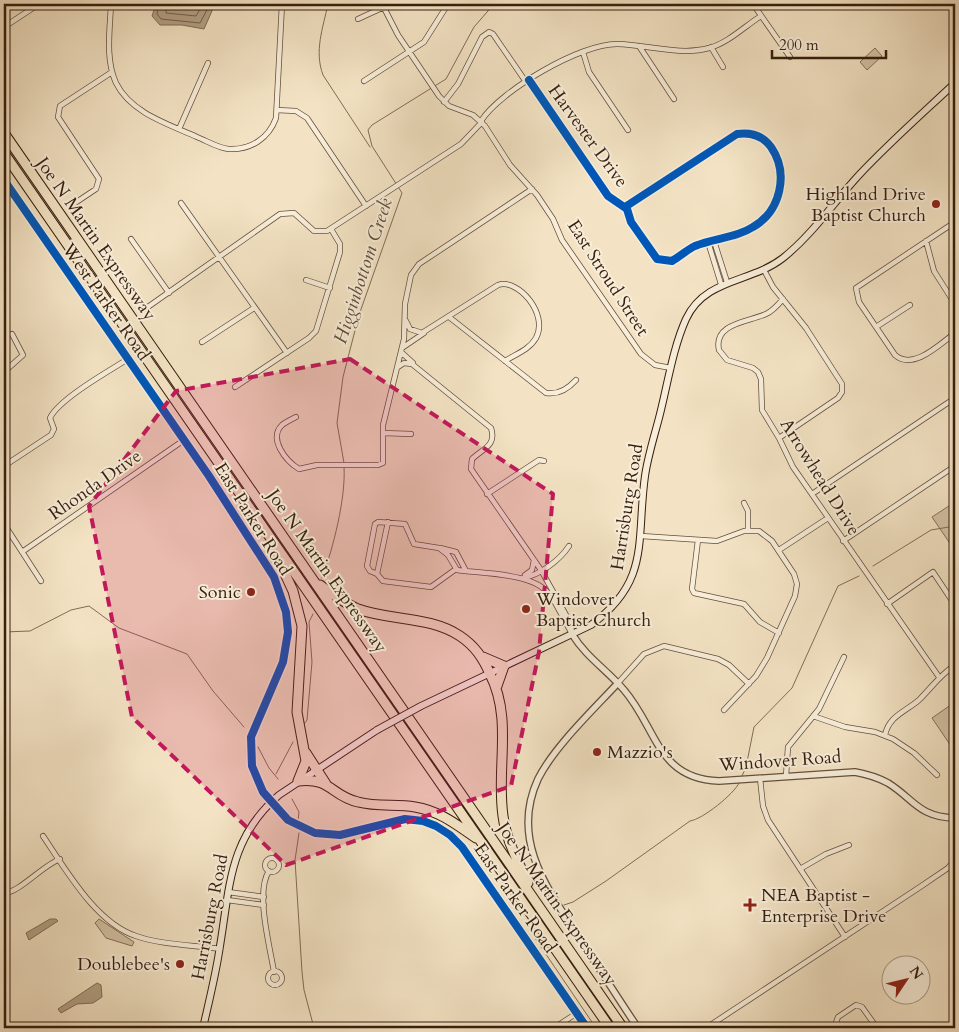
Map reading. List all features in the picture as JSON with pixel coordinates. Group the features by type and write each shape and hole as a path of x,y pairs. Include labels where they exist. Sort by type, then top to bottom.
{"highway":[{"name":"Joe N Martin Expressway","path":"4,133 623,1028"},
{"name":"Joe N Martin Expressway","path":"4,153 610,1028"},
{"path":"265,529 300,611 302,637 298,712 306,761 298,782 316,780 357,802 430,810 448,818 481,841"},
{"path":"314,580 337,598 359,609 448,629 467,641 482,656 497,686 504,738 502,794 504,826 513,851 538,904"},
{"path":"482,656 504,666 497,686"},
{"path":"305,750 326,784"}],"main road":[{"name":"Harrisburg Road","path":"203,1028 220,950 232,866 242,841 256,819 270,803 317,768 377,730 421,706 572,634 603,616 622,596 635,572 641,536 647,469 671,368 683,327 691,310 705,294 724,283 764,270 800,243 868,165 955,83"}],"street":[{"path":"4,27 39,4"},
{"path":"111,4 110,59 112,72 119,88 132,104 154,118 224,148 243,148 256,143 266,136 274,124 277,110 282,4"},
{"path":"364,81 424,42 448,4"},
{"path":"753,4 790,57"},
{"path":"358,19 383,6 409,53 444,102 481,122"},
{"path":"145,309 284,213 297,214 310,229 319,232 331,229 461,144 494,104 552,66 583,52 612,44 691,50 711,47 762,16"},
{"name":"Harvester Drive","path":"444,102 458,84 482,37 489,32 494,34 608,196 625,207"},
{"path":"639,46 674,99"},
{"path":"711,47 723,67"},
{"path":"583,52 589,72 628,130"},
{"path":"179,129 208,63"},
{"path":"75,203 96,189 99,179 58,117 57,112 60,106 112,72"},
{"path":"277,110 296,111 307,118 366,206"},
{"name":"East Stroud Street","path":"481,122 510,165 532,189 553,219 562,240 641,354 655,365 671,368"},
{"path":"741,133 759,136 773,150 780,167 781,181 778,198 767,216 754,227 695,246 672,261 657,259 631,222 625,207 730,137 741,133"},
{"name":"West Parker Road","path":"4,180 184,440"},
{"path":"430,329 422,333 412,330 407,326 405,317 404,309 411,275 416,266 532,189"},
{"path":"181,203 218,258 287,353"},
{"path":"955,222 856,288 859,302 895,356 907,362 916,360 955,333"},
{"path":"235,387 309,338 316,330 340,252 340,244 331,229"},
{"path":"131,239 169,293"},
{"path":"714,241 724,283"},
{"path":"926,241 934,272 955,304"},
{"path":"708,242 724,283"},
{"path":"764,270 783,299 806,328 840,380 842,388 838,398 779,438"},
{"path":"306,280 330,288"},
{"path":"401,350 502,283 510,285 531,301 539,316 540,327 537,336 529,347 504,361"},
{"name":"Arrowhead Drive","path":"783,299 765,314 738,323 725,330 720,337 718,345 726,359 753,368 758,372 761,379 762,410 779,438 793,467 938,676"},
{"path":"876,327 910,305"},
{"path":"202,342 254,308"},
{"path":"296,416 282,426 277,434 278,446 290,463 298,469 317,465 378,465 383,463 383,433 401,350 405,317"},
{"path":"449,317 546,393 560,392 570,387 576,380"},
{"path":"4,372 23,355 12,334"},
{"name":"Windover Road","path":"401,350 491,428 493,435 491,443 474,457 471,464 474,476 541,570 571,624 572,634"},
{"path":"4,466 51,435 54,429 50,418 52,413 72,396 128,359"},
{"name":"Windover Road","path":"397,368 409,363 427,374"},
{"path":"812,494 955,398"},
{"path":"383,433 411,434"},
{"name":"Rhonda Drive","path":"22,552 184,440"},
{"name":"East Parker Road","path":"184,440 266,563 274,577 286,612 288,632 283,662 251,737 252,766 270,803 288,820 315,833 340,835 405,819 423,821 450,835 462,847 587,1028"},
{"path":"487,494 539,460 544,461"},
{"path":"843,541 955,466"},
{"path":"744,503 748,511 748,530"},
{"path":"778,550 828,518"},
{"path":"466,571 457,554 452,550 416,546 412,542 404,524 377,522 374,528 367,566 370,571 385,581 431,587 456,569 466,571 521,578 538,584 546,590 552,599"},
{"path":"377,574 388,522"},
{"path":"4,524 41,580"},
{"path":"641,536 717,542 748,530 759,531 767,536 794,574 797,584 794,599 762,667 749,684 724,710"},
{"path":"698,540 692,590 694,594 744,604 760,622 778,633"},
{"path":"521,578 541,570 564,554 569,546"},
{"path":"439,548 448,555 456,569"},
{"path":"448,555 452,550"},
{"path":"521,578 530,572 534,560"},
{"path":"887,604 933,572 955,605"},
{"name":"Windover Road","path":"552,591 552,599 588,657 618,683 637,708 656,746 677,767 693,776 712,780 847,771 870,775 888,783 924,810 955,818"},
{"path":"638,1028 543,882 532,853 529,834 531,802 539,778 555,755 644,654 664,646 718,659 728,665 749,684"},
{"path":"786,776 785,760 788,747 814,716 826,697 844,657"},
{"path":"885,735 890,722 919,700 938,676 955,664"},
{"path":"814,716 845,727 885,735 907,747 937,775"},
{"path":"760,778 768,820 845,937"},
{"path":"44,836 97,911 118,928 142,938 220,950"},
{"path":"800,869 826,854 848,845"},
{"path":"4,893 7,894 50,863 60,859"},
{"path":"706,1028 948,868 955,860"},
{"path":"269,871 265,876 264,904 274,972"},
{"path":"228,892 264,897"},
{"path":"227,900 264,904"},
{"path":"834,1028 838,1017 856,1005 862,1007 877,1028"},
{"path":"554,1028 577,1013"}],"highlighted area":[{"path":"350,359 553,494 539,652 511,786 286,865 132,717 89,506 176,391"}],"shaded area":[{"path":"875,48 882,56 867,70 860,62"},
{"path":"955,502 955,551 932,517"},
{"path":"955,702 955,752 932,718"},
{"path":"99,919 134,942 132,946 106,938 95,923"}],"water":[{"path":"156,4 215,4 204,29 182,25 160,25 152,16"},
{"path":"50,919 58,921 29,940 26,933"},
{"path":"97,983 101,985 102,997 93,1003 77,1004 61,1013 58,1009"}],"waterway":[{"path":"328,4 319,48 320,66 323,75 370,147"},
{"name":"Higginbottom Creek","path":"344,463 337,423 343,377 359,315 402,193 372,146 368,130 372,125 446,79 474,27 494,4"},
{"name":"Higginbottom Creek","path":"322,578 338,523 343,493 344,467"},
{"path":"873,566 931,530 955,526"},
{"path":"742,776 746,767 754,727 792,688 838,586 859,576"},
{"path":"4,632 30,631 71,610 89,606 119,628 187,654 213,691 244,727"},
{"name":"Higginbottom Creek","path":"304,724 307,720 312,662 309,622 313,614"},
{"name":"Higginbottom Creek","path":"276,774 293,742"},
{"path":"258,747 269,768 278,779"},
{"path":"564,905 573,902 606,881 690,821 710,811 731,793 739,783"},
{"name":"Higginbottom Creek","path":"292,799 299,812 298,821"},
{"name":"Higginbottom Creek","path":"299,833 295,860 302,972 304,990 314,1028"},
{"path":"535,938 596,1028"}],"cycle path":[{"path":"529,80 608,196 627,209 631,222 657,259 672,261 695,246 746,231 763,220 776,202 779,191 781,180 777,157 764,140 752,134 737,134 625,207"},
{"path":"4,180 209,476 274,577 286,612 288,632 283,662 251,737 252,766 263,792 288,820 315,833 340,835 405,819 423,821 436,826 450,835 462,847 587,1028"}],"place":[{"name":"Highland Drive Baptist Church","path":"936,204"},
{"name":"Sonic","path":"251,592"},
{"name":"Windover Baptist Church","path":"526,609"},
{"name":"Mazzio's","path":"597,752"},
{"name":"NEA Baptist - Enterprise Drive","path":"750,905"},
{"name":"Doublebee's","path":"180,964"}]}
